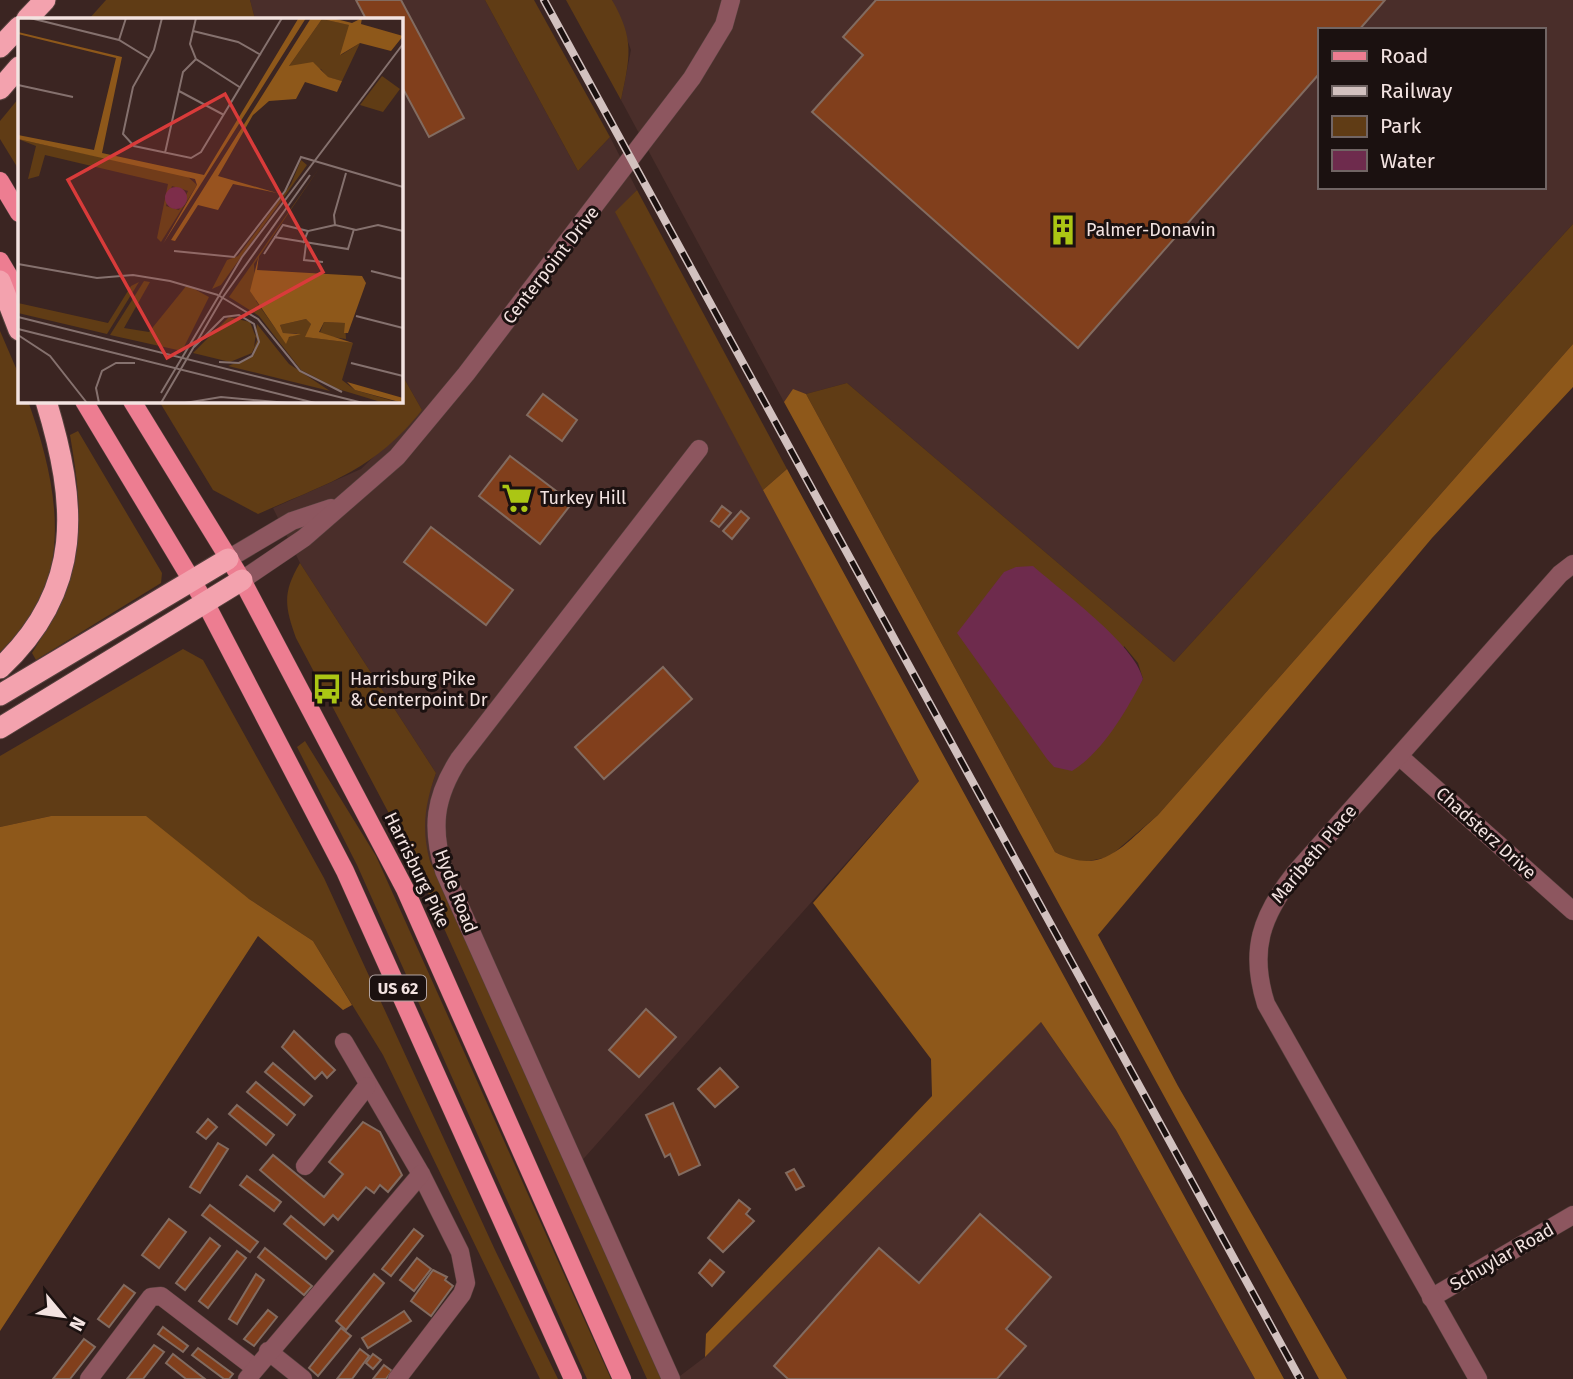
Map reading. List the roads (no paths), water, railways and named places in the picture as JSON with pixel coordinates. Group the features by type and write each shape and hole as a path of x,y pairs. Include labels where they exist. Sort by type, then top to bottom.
{"highway":[{"path":"0,89 18,68"},
{"path":"0,281 18,327"},
{"path":"0,668 23,646 43,619 55,591 69,542 64,468 46,402"},
{"path":"0,695 192,583 228,559"},
{"path":"0,728 242,580"}],"main road":[{"path":"0,181 18,211"},
{"path":"0,261 18,291"},
{"name":"US 62","path":"85,402 206,604 345,871 573,1379"},
{"name":"Harrisburg Pike","path":"133,402 242,580 405,889 622,1379"}],"street":[{"name":"Centerpoint Drive","path":"242,580 304,538 338,506 374,480 397,457 506,324 692,78 724,25 731,0"},
{"name":"Hyde Road","path":"671,1379 444,871 435,835 434,818 441,789 459,759 699,449"},
{"name":"Centerpoint Drive","path":"228,559 292,521 338,506"},
{"name":"Maribeth Place","path":"1478,1379 1266,1004 1259,982 1258,958 1268,912 1295,873 1560,574 1573,564"},
{"name":"Chadsterz Drive","path":"1399,755 1573,911"},
{"path":"344,1042 367,1086 421,1174 460,1252 466,1283 462,1294 397,1379"},
{"path":"306,1166 367,1086"},
{"path":"89,1379 150,1297 161,1296 251,1374 421,1174"},
{"name":"Schuylar Road","path":"1431,1298 1573,1215"},
{"path":"268,1351 303,1379"}],"water":[{"path":"1033,566 1112,634 1137,665 1143,679 1104,742 1072,771 1054,767 1047,759 957,633 1004,572 1016,567"}],"railway":[{"path":"544,0 1300,1379"}],"place":[{"name":"Palmer-Donavin","path":"1063,230"},
{"name":"Turkey Hill","path":"517,498"},
{"name":"Harrisburg Pike & Centerpoint Dr","path":"327,689"}]}
